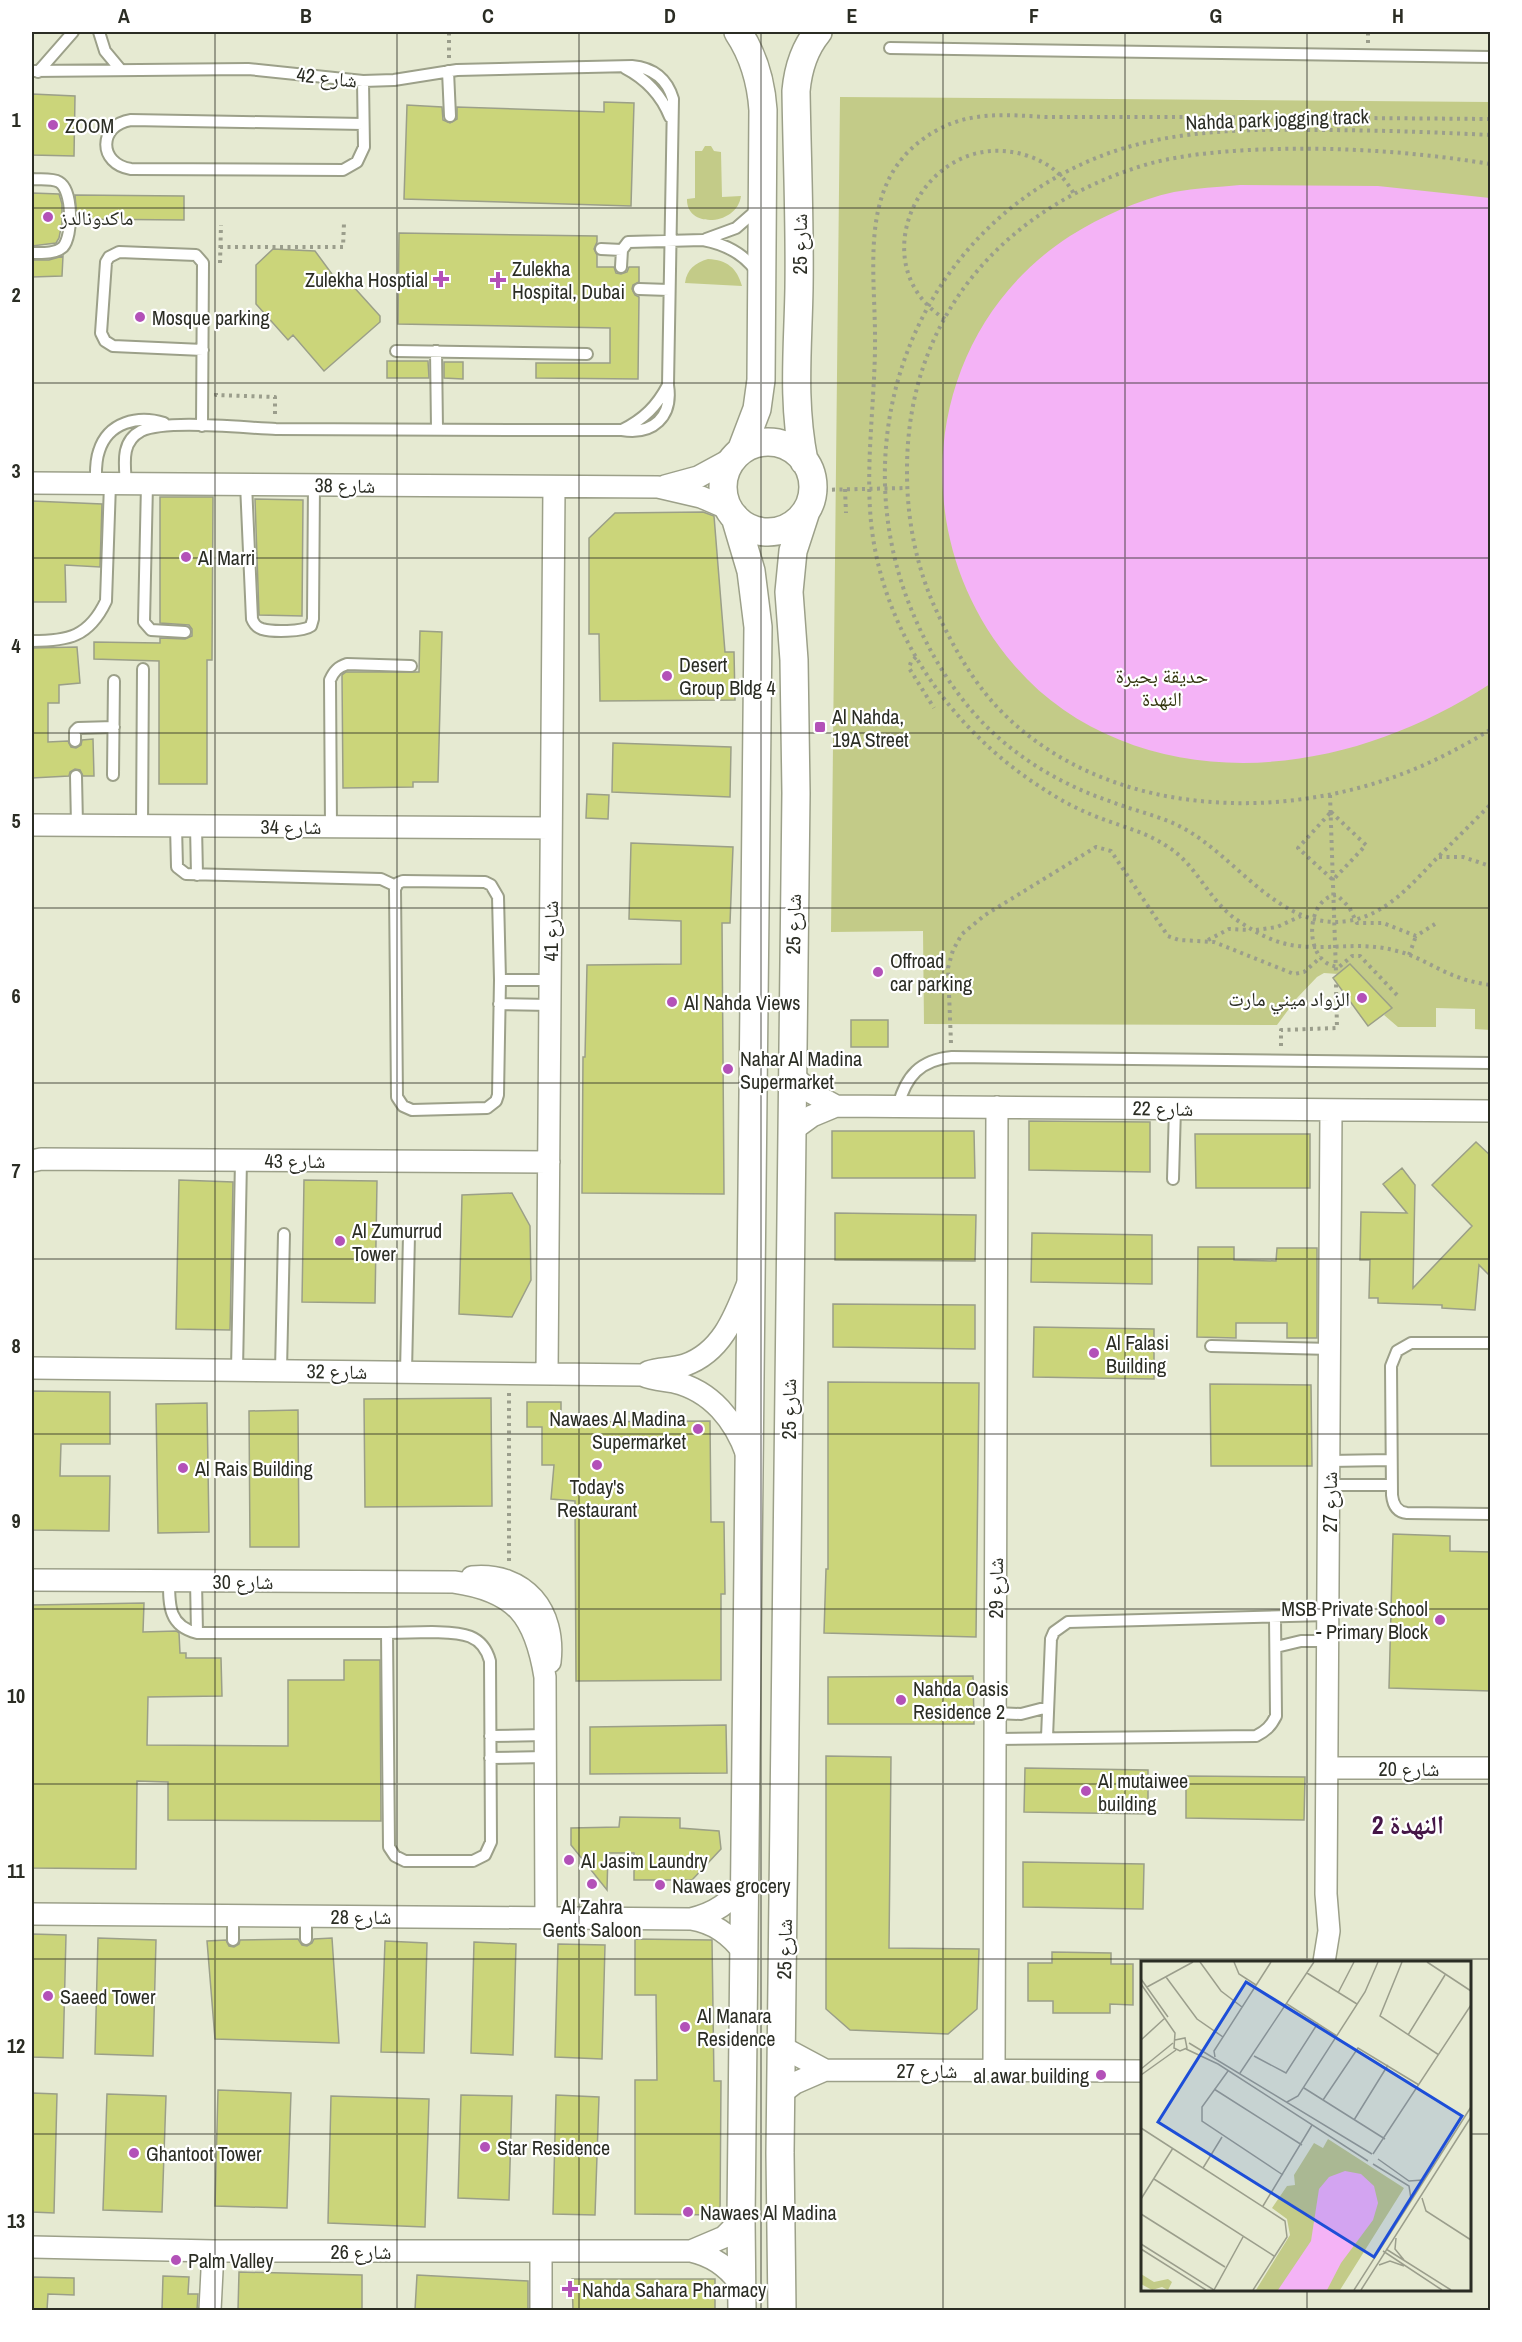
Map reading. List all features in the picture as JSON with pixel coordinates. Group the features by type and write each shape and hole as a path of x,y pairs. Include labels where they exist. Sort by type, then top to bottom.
{"street":[{"name":"شارع 25","path":"737,454 753,424 760,395 762,204 762,93 753,60 738,32"},
{"name":"شارع 25","path":"804,461 796,416 795,394 799,289 796,91 806,49 818,32"},
{"path":"775,442 796,452 804,461 811,474 809,500 799,520 777,531 753,530 732,513 723,488 724,478 737,454 752,445 775,442"},
{"name":"شارع 38","path":"32,483 658,487 698,477 737,454"},
{"name":"شارع 38","path":"658,487 701,497 732,513"},
{"name":"شارع 41","path":"547,1374 554,488"},
{"name":"شارع 25","path":"782,2310 790,1132 796,793 794,660 789,592 793,551 809,500"},
{"name":"شارع 25","path":"732,513 751,571 758,627 748,1458 742,2298"},
{"name":"شارع 34","path":"32,825 551,828"},
{"name":"شارع 22","path":"791,1074 812,1093 836,1106"},
{"name":"شارع 22","path":"790,1132 812,1116 836,1106 1491,1111"},
{"name":"شارع 29","path":"994,2070 997,1107"},
{"name":"شارع 27","path":"1324,1961 1329,1931 1326,1894 1331,1110"},
{"name":"شارع 43","path":"35,1158 549,1162"},
{"name":"شارع 32","path":"642,1375 654,1370 696,1361 715,1347 730,1326 750,1280"},
{"name":"شارع 32","path":"32,1368 642,1375 683,1385 714,1402 734,1427 748,1458"},
{"name":"شارع 30","path":"32,1580 454,1582 484,1576 509,1580 530,1594 546,1620 551,1639 551,1652 545,1677"},
{"name":"شارع 30","path":"454,1582 492,1591 508,1599 531,1625 537,1641 545,1677 546,1918"},
{"name":"شارع 20","path":"1328,1768 1491,1768"},
{"name":"شارع 28","path":"691,1919 712,1913 722,1907 744,1883"},
{"name":"شارع 27","path":"1310,1961 1326,1894"},
{"name":"شارع 28","path":"32,1914 691,1919 712,1924 722,1930 744,1953"},
{"name":"شارع 27","path":"782,2047 825,2070"},
{"name":"شارع 27","path":"782,2093 795,2083 825,2070 1141,2071"},
{"name":"شارع 26","path":"691,2252 724,2237 741,2220"},
{"name":"شارع 26","path":"32,2247 213,2251 691,2252 702,2254 720,2263 736,2277 742,2298"},
{"path":"210,2310 213,2251"},
{"path":"541,2252 541,2310"}],"lane":[{"path":"34,72 73,32"},
{"path":"99,32 105,51 120,69"},
{"path":"890,48 1491,57"},
{"name":"شارع 42","path":"34,72 248,69 363,81 394,80 448,71 622,66 636,74 657,93 672,121 668,385 654,408 634,424 622,430 275,429 170,425 141,431 130,440 124,453 120,484"},
{"path":"448,71 450,116"},
{"path":"363,81 364,147 362,155 351,167 343,170 131,169 116,164 107,151 106,143 111,129 117,124 131,120 363,124"},
{"path":"32,179 56,181 66,188 69,194 70,228 67,241 59,250 32,253"},
{"path":"703,240 736,228 762,204"},
{"path":"621,267 622,250 625,244 631,241 703,240 735,251 745,259 761,279"},
{"path":"601,249 622,250"},
{"path":"202,350 113,346 105,341 101,333 106,262 109,257 119,252 199,257 203,263 202,426"},
{"path":"639,289 669,290"},
{"path":"396,351 586,354"},
{"path":"436,351 437,429"},
{"name":"شارع 42","path":"120,484 98,454 104,439 117,426 135,420 147,419 170,425"},
{"path":"243,483 252,619 256,626 264,629 300,630 311,626 313,619 318,484"},
{"path":"241,517 243,483"},
{"path":"120,484 144,622 151,630 185,632"},
{"path":"32,641 60,641 87,628 98,617 106,601 120,484"},
{"path":"318,484 321,521"},
{"path":"331,827 330,680 341,666 347,664 411,666"},
{"path":"142,825 143,669"},
{"path":"113,775 114,681"},
{"path":"75,741 75,731 78,728 114,727"},
{"path":"76,776 77,825"},
{"path":"186,826 177,867 182,873 381,879 396,886"},
{"path":"186,826 197,875"},
{"path":"403,881 478,881 491,885 498,897 500,980 498,1095 492,1105 481,1109 412,1110 399,1102 396,1092 396,886 403,881"},
{"path":"500,980 550,980"},
{"path":"499,1004 550,1005"},
{"path":"898,1106 903,1088 917,1070 938,1059 952,1057 1491,1063"},
{"path":"1173,1179 1175,1108"},
{"path":"237,1370 241,1160"},
{"path":"281,1370 284,1234"},
{"path":"406,1372 409,1235"},
{"path":"1491,1343 1412,1343 1397,1351 1391,1366 1392,1500 1402,1512 1491,1514"},
{"path":"1211,1346 1331,1349"},
{"path":"1329,1461 1391,1460"},
{"path":"1329,1485 1391,1485"},
{"path":"169,1581 169,1601 174,1618 187,1630 197,1633 462,1633 478,1640 488,1653 490,1661 491,1842 480,1859 405,1861 395,1856 389,1842 387,1634"},
{"path":"196,1581 197,1633"},
{"path":"1047,1737 1051,1640 1054,1632 1068,1622 1328,1615"},
{"path":"995,1739 1256,1736 1272,1725 1276,1716 1275,1618"},
{"path":"1275,1647 1301,1641 1328,1641"},
{"path":"995,1713 1021,1714 1048,1707"},
{"path":"490,1736 546,1735"},
{"path":"490,1758 546,1757"},
{"path":"233,1915 233,1940"},
{"path":"306,1916 306,1939"}],"path":[{"path":"448,71 449,32"},
{"path":"1491,119 1082,117 1000,114 970,117 926,137 900,162 890,176 878,209 873,246 875,351 870,488 872,524 884,583 893,611 916,657 936,688 972,732 1018,772 1083,812 1146,835 1168,846 1188,862 1221,907 1253,930 1281,943 1314,947 1375,946 1409,955 1457,977 1491,985"},
{"name":"Nahda park jogging track","path":"1491,135 1282,129 1197,134 1131,146 1089,160 1061,174 1015,203 978,236 949,271 928,306 910,343 894,393 887,437 886,488 890,536 911,608 933,656 948,679 986,726 1027,760 1064,782 1090,795 1184,828 1282,905 1301,916 1334,922 1354,920 1374,913 1394,900 1491,805"},
{"name":"Nahda park jogging track","path":"1491,164 1353,150 1273,149 1225,152 1151,164 1108,178 1074,194 1044,211 1005,242 971,279 945,318 925,358 913,398 908,438 907,488 910,523 920,568 948,634 983,691 1026,733 1088,771 1157,795 1194,801 1234,803 1280,801 1330,795 1383,781 1413,770 1491,730"},
{"path":"945,318 928,306 909,273 904,247 912,207 935,175 963,158 993,151 1006,151 1030,157 1061,174 1074,194"},
{"path":"220,248 344,247 344,223"},
{"path":"220,270 221,225"},
{"path":"216,384 216,395 276,397 275,429"},
{"path":"809,500 845,489 907,488"},
{"path":"845,489 846,513"},
{"path":"916,657 909,668 934,708"},
{"path":"1330,795 1336,973"},
{"path":"1331,812 1298,848 1333,880"},
{"path":"1331,812 1366,845 1333,880"},
{"path":"952,1057 948,968 953,950 962,933 985,915 1096,847 1111,851 1160,928 1168,936 1179,940 1220,944 1294,974 1304,972 1321,957"},
{"path":"1439,857 1463,857 1491,866"},
{"path":"1333,895 1344,901 1354,920 1359,924 1383,923 1416,936"},
{"path":"1333,895 1322,904 1314,920 1311,937 1314,947 1328,964 1335,967 1344,964 1352,956 1360,956 1397,995"},
{"path":"1207,941 1230,929 1271,928 1301,916"},
{"path":"1409,955 1416,936 1435,924"},
{"path":"1281,1061 1281,1030 1337,1028 1336,984"},
{"path":"509,1580 510,1373"}],"green space":[{"name":"حديقة بحيرة النهدة","path":"840,97 1490,102 1490,1030 1475,1029 1475,1009 1436,1008 1436,1027 1398,1027 1384,1015 1391,1008 1350,964 1338,974 1324,973 1317,977 1297,998 1277,1025 924,1024 923,931 831,932"},
{"path":"705,146 711,146 714,151 721,152 722,197 741,196 731,213 712,220 694,215 689,209 687,199 695,198 695,151 702,151"},
{"path":"708,259 721,261 730,266 737,274 742,286 685,283 692,267"}],"shaded area":[{"path":"1240,185 1378,186 1490,198 1490,684 1432,716 1372,741 1309,757 1243,763 1211,762 1148,750 1089,725 1062,709 1037,688 1014,665 978,613 954,556 943,497 944,437 958,379 983,325 1021,276 1070,236 1147,199 1174,192"}],"building":[{"name":"ZOOM","path":"32,94 75,96 74,156 32,155"},
{"path":"604,102 634,103 631,206 404,199 407,105 442,107 443,120 450,123 457,119 457,107 604,112"},
{"name":"ماكدونالدز","path":"32,193 59,194 62,204 62,223 56,243 32,246"},
{"path":"75,195 184,196 184,220 77,219"},
{"name":"Zulekha Hospital, Dubai","path":"399,233 597,236 594,249 597,255 597,267 614,267 616,273 621,274 627,272 629,267 639,267 639,282 633,285 632,289 639,297 638,379 536,378 536,363 610,363 610,328 398,324"},
{"path":"273,249 315,251 343,289 351,284 380,316 380,322 324,371 293,335 288,340 256,304 256,265"},
{"path":"63,256 62,276 32,277 32,260 49,260"},
{"path":"387,361 428,361 429,378 387,378"},
{"path":"444,362 463,362 463,379 444,378"},
{"path":"160,497 213,497 212,660 207,660 207,784 159,784 159,661 94,659 94,642 160,643 160,638 185,639 192,636 192,629 189,625 160,623"},
{"path":"255,499 303,500 302,616 259,615"},
{"path":"32,501 102,504 100,567 65,565 66,602 32,602"},
{"path":"703,512 714,516 725,652 734,652 735,700 600,701 599,634 589,634 589,538 615,513"},
{"path":"420,631 442,632 438,782 413,782 413,787 343,788 342,675 346,672 419,672"},
{"path":"77,647 80,683 59,685 59,703 48,703 48,742 68,741 71,747 76,748 81,745 82,740 93,739 94,776 83,776 80,770 75,769 70,772 69,776 32,778 32,648"},
{"path":"613,743 731,747 730,797 612,792"},
{"path":"587,794 609,795 608,819 586,818"},
{"path":"631,843 733,847 730,923 722,923 724,1194 582,1193 583,1057 585,1057 587,965 681,964 681,921 629,919"},
{"path":"1350,964 1392,1008 1368,1026 1333,978"},
{"path":"851,1020 888,1020 888,1047 851,1047"},
{"path":"1029,1121 1150,1122 1150,1172 1029,1170"},
{"path":"832,1131 974,1131 975,1178 832,1178"},
{"path":"1195,1134 1310,1134 1310,1188 1196,1188"},
{"path":"1476,1142 1491,1156 1491,1277 1479,1265 1475,1310 1442,1308 1442,1305 1378,1303 1378,1298 1369,1298 1370,1260 1360,1260 1361,1212 1407,1213 1383,1184 1402,1168 1415,1185 1413,1288 1472,1226 1432,1185"},
{"path":"179,1180 233,1182 230,1330 176,1329"},
{"name":"Al Zumurrud Tower","path":"304,1180 377,1181 375,1303 302,1302"},
{"path":"512,1193 530,1226 531,1280 512,1317 459,1314 462,1195"},
{"path":"835,1213 976,1215 975,1261 835,1260"},
{"path":"1032,1233 1152,1235 1152,1284 1031,1282"},
{"path":"1198,1247 1234,1247 1234,1260 1276,1261 1277,1248 1317,1248 1317,1338 1287,1338 1287,1323 1236,1323 1236,1338 1197,1337"},
{"path":"833,1304 975,1305 975,1349 833,1347"},
{"name":"Al Falasi Building","path":"1034,1327 1154,1329 1154,1379 1033,1377"},
{"path":"828,1382 979,1383 976,1637 824,1633 826,1569 828,1569"},
{"path":"1210,1384 1311,1385 1312,1466 1211,1466"},
{"path":"32,1391 110,1392 110,1444 61,1444 60,1476 110,1476 109,1531 32,1530"},
{"path":"491,1398 492,1506 365,1507 364,1399"},
{"path":"527,1402 561,1402 561,1422 710,1421 711,1522 724,1522 725,1594 721,1594 721,1680 576,1681 575,1501 551,1499 554,1465 542,1465 542,1427 527,1427"},
{"name":"Al Rais Building","path":"207,1403 209,1532 158,1533 156,1404"},
{"path":"298,1410 299,1547 250,1547 249,1411"},
{"name":"MSB Private School - Primary Block","path":"1393,1534 1450,1536 1450,1551 1491,1552 1491,1691 1389,1688"},
{"path":"144,1603 143,1632 176,1631 179,1633 180,1653 186,1653 186,1658 221,1658 222,1696 148,1697 147,1745 288,1746 288,1680 344,1680 344,1660 380,1660 381,1821 168,1820 168,1782 137,1781 136,1869 32,1868 32,1605"},
{"name":"Nahda Oasis Residence 2","path":"973,1676 974,1724 828,1724 828,1677"},
{"path":"726,1725 727,1773 590,1774 590,1727"},
{"path":"826,1756 891,1757 889,1948 979,1949 977,2009 948,2034 850,2030 826,2009"},
{"name":"Al mutaiwee building","path":"1025,1768 1148,1770 1148,1814 1024,1812"},
{"path":"1186,1776 1305,1777 1304,1820 1186,1818"},
{"path":"620,1817 680,1818 680,1828 719,1831 721,1849 692,1880 634,1880 634,1853 608,1853 607,1890 571,1845 571,1828 619,1827"},
{"path":"1023,1862 1144,1864 1143,1909 1023,1907"},
{"name":"Saeed Tower","path":"32,1934 66,1935 63,2058 32,2057"},
{"path":"98,1938 156,1940 153,2056 95,2054"},
{"path":"332,1938 339,2043 215,2039 207,1941 226,1940 229,1946 234,1947 239,1944 240,1940 298,1939 302,1945 307,1946 314,1939"},
{"path":"635,1939 712,1940 714,2081 721,2081 720,2215 635,2214 635,2080 657,2080 656,1995 635,1995"},
{"path":"385,1941 427,1943 424,2053 381,2052"},
{"path":"474,1942 516,1944 513,2055 471,2053"},
{"path":"558,1944 605,1945 602,2059 555,2057"},
{"path":"1052,1952 1111,1953 1111,1964 1133,1964 1133,2005 1110,2004 1110,2013 1053,2013 1053,2001 1028,2001 1028,1963 1052,1963"},
{"path":"218,2090 291,2093 287,2208 215,2206"},
{"path":"32,2093 57,2094 54,2213 32,2212"},
{"name":"Ghantoot Tower","path":"107,2094 166,2096 162,2212 103,2210"},
{"name":"Star Residence","path":"461,2095 512,2096 509,2200 458,2198"},
{"path":"556,2095 599,2097 595,2215 553,2214"},
{"path":"331,2096 429,2099 425,2227 328,2223"},
{"path":"239,2272 362,2275 362,2310 238,2310"},
{"path":"417,2275 528,2281 528,2310 415,2310"},
{"path":"163,2276 189,2277 188,2294 198,2294 197,2310 162,2310"},
{"path":"32,2277 74,2278 74,2295 48,2294 47,2310 32,2310"},
{"path":"572,2279 715,2279 715,2310 573,2310"}],"place":[{"name":"ZOOM","path":"53,125"},
{"name":"ماكدونالدز","path":"48,217"},
{"name":"Zulekha Hosptial","path":"441,279"},
{"name":"Zulekha Hospital, Dubai","path":"498,280"},
{"name":"Mosque parking","path":"140,317"},
{"name":"Al Marri","path":"186,557"},
{"name":"Desert Group Bldg 4","path":"667,676"},
{"name":"Al Nahda, 19A Street","path":"820,727"},
{"name":"Offroad car parking","path":"878,972"},
{"name":"الزواد ميني مارت","path":"1362,998"},
{"name":"Al Nahda Views","path":"672,1002"},
{"name":"Nahar Al Madina Supermarket","path":"728,1069"},
{"name":"Al Zumurrud Tower","path":"340,1241"},
{"name":"Al Falasi Building","path":"1094,1353"},
{"name":"Nawaes Al Madina Supermarket","path":"698,1429"},
{"name":"Today's Restaurant","path":"597,1465"},
{"name":"Al Rais Building","path":"183,1468"},
{"name":"MSB Private School - Primary Block","path":"1440,1620"},
{"name":"Nahda Oasis Residence 2","path":"901,1700"},
{"name":"Al mutaiwee building","path":"1086,1791"},
{"name":"Al Jasim Laundry","path":"569,1860"},
{"name":"Al Zahra Gents Saloon","path":"592,1884"},
{"name":"Nawaes grocery","path":"660,1885"},
{"name":"Saeed Tower","path":"48,1996"},
{"name":"Al Manara Residence","path":"685,2027"},
{"name":"al awar building","path":"1101,2075"},
{"name":"Star Residence","path":"485,2147"},
{"name":"Ghantoot Tower","path":"134,2153"},
{"name":"Nawaes Al Madina","path":"688,2212"},
{"name":"Palm Valley","path":"176,2260"},
{"name":"Nahda Sahara Pharmacy","path":"570,2289"}],"district":[{"name":"النهدة 2","path":"1408,1824"}]}
